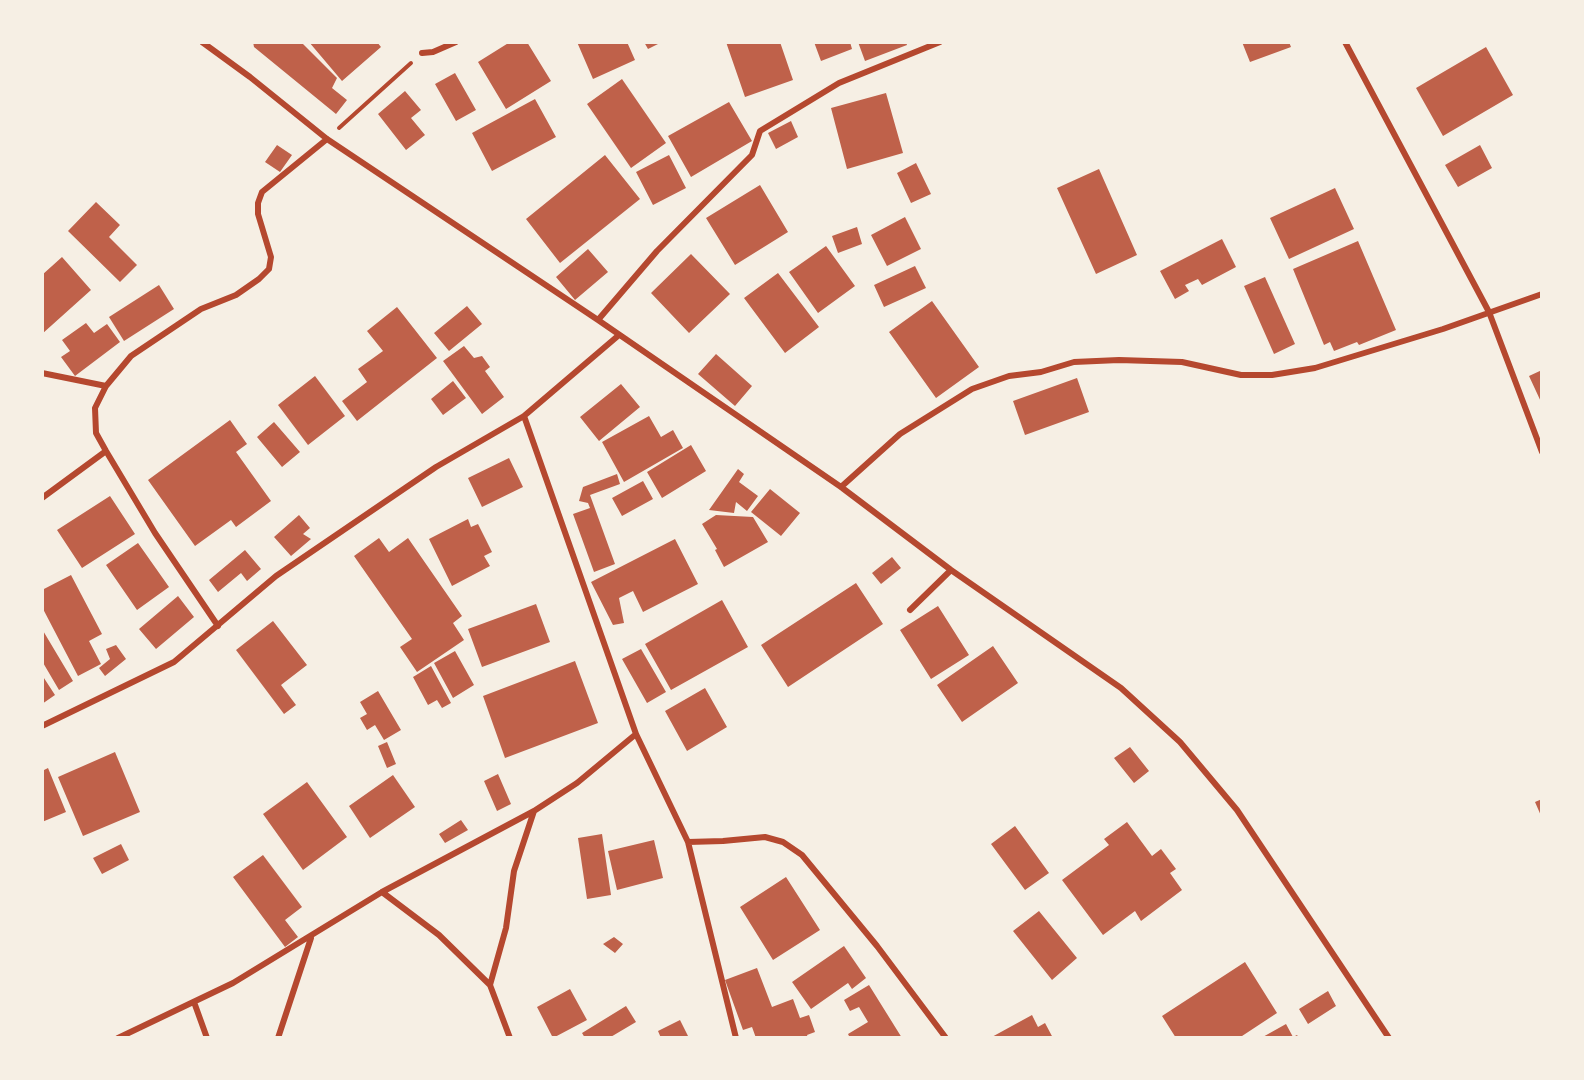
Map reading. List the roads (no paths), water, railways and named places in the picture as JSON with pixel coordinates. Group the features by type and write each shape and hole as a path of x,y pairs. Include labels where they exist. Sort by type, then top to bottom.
{"street":[{"path":"202,42 327,139 598,320 841,487 951,570 1121,688 1179,742 1237,810 1389,1038"},
{"path":"422,53 433,52 456,42"},
{"path":"598,320 657,251 752,155 760,131 839,83 940,42"},
{"path":"1345,42 1490,312 1542,452"},
{"path":"218,626 154,533 106,451 96,433 95,408 106,386 131,356 201,309 236,295 259,279 268,269 271,257 258,214 258,202 262,192 327,139"},
{"path":"841,487 900,434 972,389 1009,376 1041,372 1074,362 1119,360 1182,362 1241,375 1272,375 1315,368 1443,329 1542,294"},
{"path":"42,726 174,662 276,576 436,467 524,416 618,335"},
{"path":"42,373 106,386"},
{"path":"524,416 636,734 688,842 736,1038"},
{"path":"42,498 106,451"},
{"path":"910,610 951,570"},
{"path":"118,1038 233,983 382,892 534,811 577,783 636,734"},
{"path":"490,985 506,928 514,871 534,811"},
{"path":"688,842 723,842 765,837 783,842 802,855 877,946 946,1038"},
{"path":"382,892 439,935 490,985 510,1038"},
{"path":"278,1038 311,937"},
{"path":"194,1002 207,1038"}]}
